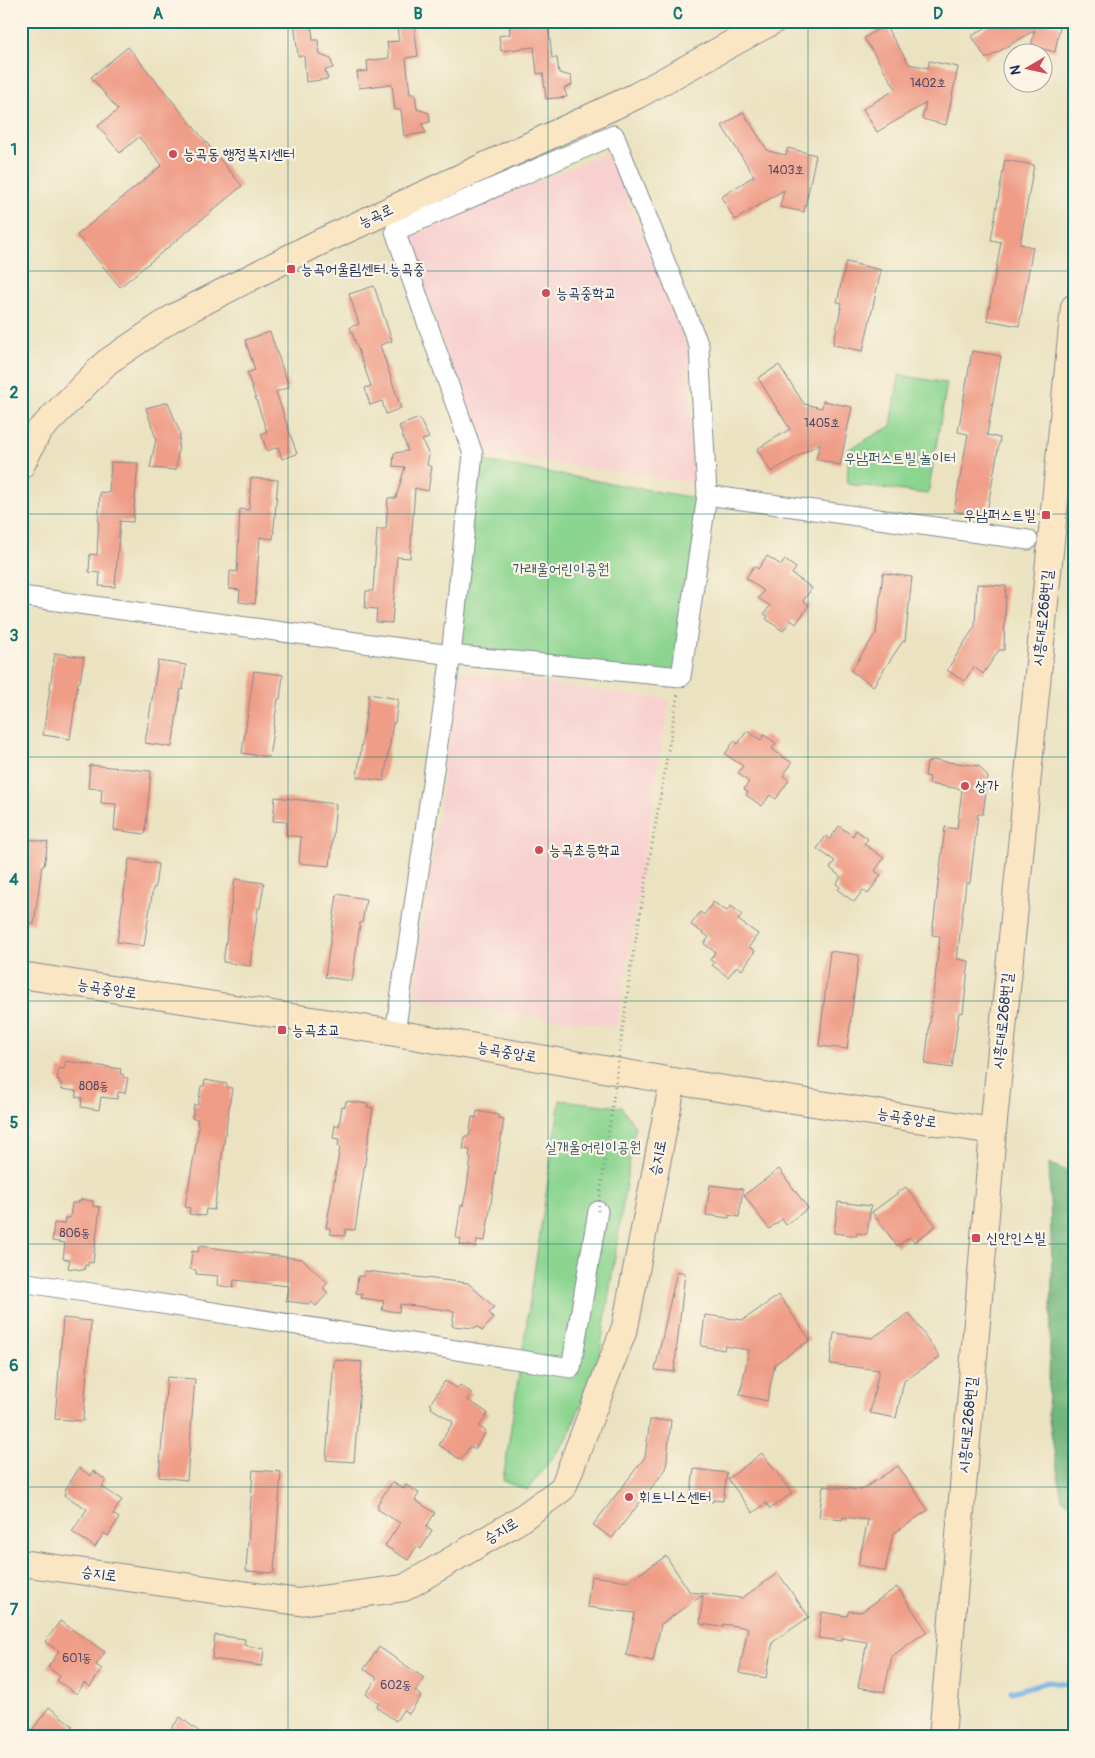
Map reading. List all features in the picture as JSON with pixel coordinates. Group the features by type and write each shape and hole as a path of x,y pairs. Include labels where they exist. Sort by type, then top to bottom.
{"main road":[{"name":"능곡로","path":"21,466 38,432 107,362 174,317 316,244 636,96 773,21"},
{"name":"시흥대로268번길","path":"942,1737 993,1131 1074,307"},
{"name":"능곡중앙로","path":"21,975 395,1033 993,1131"},
{"name":"승지로","path":"21,1563 299,1602 404,1588 518,1521 563,1488 625,1327 673,1080"}],"street":[{"path":"21,596 451,655 681,677 707,494 698,346 614,135 396,231 473,454 451,655 395,1033"},
{"path":"707,494 1028,540"},
{"path":"21,1282 571,1368 598,1211"}],"path":[{"path":"598,1211 632,968 681,677"}],"shaded area":[{"name":"능곡중학교","path":"608,152 687,347 694,483 481,452 407,238"},
{"name":"능곡초등학교","path":"458,671 669,700 617,1027 413,999"}],"green space":[{"name":"우남퍼스트빌 놀이터","path":"899,375 947,383 928,494 847,484 849,449 891,426"},
{"name":"가래울어린이공원","path":"478,460 700,499 676,676 457,651"},
{"name":"실개울어린이공원","path":"560,1100 621,1107 635,1126 600,1353 568,1438 527,1490 503,1481"},
{"path":"1049,1163 1074,1174 1074,1506 1062,1499 1048,1414 1052,1272"}],"building":[{"path":"294,21 311,21 313,40 318,40 320,55 331,59 333,68 325,70 328,79 306,82 304,56 298,56"},
{"path":"548,21 552,58 557,58 559,73 571,76 572,85 564,88 567,97 546,99 543,73 537,74 534,47 501,51 499,36 510,34 509,24"},
{"path":"996,21 1049,21 1046,23 1060,26 1055,52 1052,51 1052,42 1032,42 1035,30 1015,42 1002,42 1002,50 986,59 972,36"},
{"path":"885,25 909,64 928,68 929,61 958,67 946,125 922,119 926,103 877,132 863,109 896,89 864,38"},
{"path":"414,26 418,56 406,58 410,94 415,94 417,109 429,113 430,122 422,124 426,133 404,136 401,110 395,110 392,84 359,88 357,72 368,71 367,61 389,58 387,42 399,41 397,28"},
{"path":"128,47 242,186 120,287 77,235 162,165 139,137 120,153 98,126 118,110 91,77"},
{"path":"743,112 768,151 786,155 788,148 816,155 804,212 780,207 784,190 735,220 721,197 754,176 722,126"},
{"path":"1005,160 1034,165 1020,244 1033,247 1019,326 987,320 1001,242 991,240"},
{"path":"846,262 881,270 863,351 833,345 842,303 837,302"},
{"path":"374,286 392,341 380,345 401,408 386,414 382,401 370,405 365,388 371,386 350,327 359,324 349,294"},
{"path":"270,332 289,387 276,392 297,454 282,459 278,447 267,451 261,434 267,432 247,373 255,370 245,340"},
{"path":"972,351 1001,356 987,435 1000,438 986,517 954,511 968,434 958,432"},
{"path":"779,365 804,404 822,408 823,401 852,407 840,465 816,459 820,443 771,472 757,449 790,429 758,378"},
{"path":"168,402 180,433 176,470 150,468 156,439 146,408"},
{"path":"419,418 429,438 422,440 429,455 427,465 432,467 428,491 415,488 410,558 397,557 392,623 376,622 377,609 365,608 366,591 373,591 377,529 386,529 388,498 396,498 405,467 393,466 394,453 408,451 399,426"},
{"path":"111,462 138,463 133,522 120,521 115,587 99,586 100,573 89,572 90,554 97,555 100,492 109,493"},
{"path":"251,478 278,480 273,539 260,537 255,604 239,602 240,590 229,589 230,571 237,572 240,509 249,510"},
{"path":"767,556 781,565 785,560 796,568 792,574 812,588 803,601 809,605 796,624 791,620 783,631 766,619 768,616 764,614 770,606 758,598 764,591 746,578 754,566 758,569"},
{"path":"883,573 912,577 905,641 903,641 873,686 851,671 876,633"},
{"path":"977,584 1006,586 1004,650 999,650 983,674 974,667 964,681 947,670 975,626"},
{"path":"55,653 84,657 80,682 78,682 70,739 43,735"},
{"path":"158,661 186,665 172,747 145,743"},
{"path":"254,671 283,675 269,757 242,753"},
{"path":"369,694 398,699 384,781 357,777"},
{"path":"747,731 761,740 764,735 776,743 772,749 792,763 783,776 789,780 776,799 770,795 762,806 746,795 748,792 744,789 749,782 738,773 743,766 725,754 734,741 738,744"},
{"path":"932,760 979,766 988,777 983,814 978,814 970,883 966,883 957,959 969,961 963,1013 959,1012 952,1068 925,1064 940,936 932,935 945,827 957,829 962,789 929,784 930,777 925,776 927,763"},
{"path":"90,765 151,771 145,834 114,830 116,804 101,803 102,789 88,788"},
{"path":"275,797 336,804 330,866 299,863 301,837 286,835 287,822 273,821"},
{"path":"839,826 853,836 856,830 868,839 864,844 884,858 875,871 881,875 868,894 863,890 854,902 838,890 840,887 836,884 841,877 830,868 835,861 817,849 826,836 830,839"},
{"path":"21,838 48,842 44,866 42,866 34,924 21,922"},
{"path":"129,859 158,864 144,946 117,942"},
{"path":"235,879 264,883 260,908 258,908 250,966 223,962"},
{"path":"337,894 366,899 362,923 360,923 352,981 325,977"},
{"path":"713,902 727,911 731,906 742,914 738,920 758,934 749,947 755,951 742,970 737,966 728,977 712,965 714,962 710,960 715,952 704,944 709,937 691,925 700,912 704,915"},
{"path":"830,951 859,955 847,1049 819,1046"},
{"path":"66,1061 121,1069 120,1074 128,1078 125,1093 118,1092 117,1099 101,1097 99,1110 81,1107 82,1098 76,1097 76,1091 61,1089 62,1084 59,1083 60,1080 57,1080 59,1068 64,1069"},
{"path":"205,1080 227,1084 227,1087 232,1088 214,1210 206,1209 205,1216 189,1214 190,1208 185,1207 199,1127 197,1125 198,1119 192,1118 194,1105 198,1105 201,1086 204,1086"},
{"path":"346,1101 368,1104 367,1107 373,1108 355,1230 346,1229 345,1236 330,1234 330,1228 326,1228 340,1147 338,1146 339,1139 333,1138 335,1125 339,1126 342,1106 345,1107"},
{"path":"477,1111 498,1115 498,1118 504,1119 485,1241 477,1240 476,1247 460,1245 461,1239 456,1238 471,1158 469,1156 470,1150 463,1149 465,1136 469,1136 472,1117 476,1118"},
{"path":"779,1169 808,1208 786,1225 782,1219 769,1229 744,1195"},
{"path":"710,1185 743,1189 739,1217 729,1215 729,1218 706,1215"},
{"path":"906,1187 936,1226 914,1242 910,1237 897,1246 872,1212"},
{"path":"81,1199 93,1201 93,1206 100,1207 93,1263 88,1262 88,1266 85,1265 84,1270 68,1268 70,1260 63,1259 65,1243 52,1241 54,1223 64,1224 65,1218 70,1218 72,1203 78,1203"},
{"path":"838,1202 871,1206 867,1234 857,1233 857,1236 834,1233"},
{"path":"199,1246 302,1259 328,1283 323,1288 328,1293 316,1306 311,1302 309,1304 286,1301 288,1286 234,1280 233,1288 217,1285 218,1276 196,1274 196,1270 190,1269 192,1251 198,1252"},
{"path":"365,1271 468,1283 494,1307 489,1313 494,1318 482,1331 477,1326 475,1328 452,1326 454,1311 400,1304 399,1312 382,1310 384,1301 361,1298 362,1294 356,1293 358,1276 364,1276"},
{"path":"677,1271 685,1273 674,1372 655,1370"},
{"path":"779,1295 810,1340 775,1364 767,1401 740,1395 749,1350 725,1346 724,1350 701,1346 705,1315 743,1320"},
{"path":"909,1313 940,1357 904,1381 896,1418 870,1413 879,1370 830,1364 834,1333 872,1338"},
{"path":"63,1318 91,1321 83,1421 55,1419"},
{"path":"334,1360 362,1362 354,1462 326,1460"},
{"path":"167,1377 195,1379 187,1480 159,1477"},
{"path":"445,1381 457,1388 460,1385 472,1393 468,1400 488,1413 479,1427 486,1431 475,1449 470,1446 461,1460 439,1445 453,1422 431,1408 432,1405 430,1404"},
{"name":"휘트니스센터","path":"650,1420 671,1420 666,1469 612,1538 593,1525 645,1457"},
{"path":"762,1453 792,1493 770,1509 766,1503 753,1513 728,1479"},
{"path":"898,1466 928,1510 893,1534 885,1571 858,1565 868,1520 843,1517 842,1520 819,1517 823,1486 861,1490"},
{"path":"79,1468 91,1476 93,1471 106,1480 102,1487 122,1500 113,1514 119,1518 108,1536 104,1533 95,1547 72,1532 87,1509 64,1495"},
{"path":"694,1469 727,1473 723,1501 690,1500"},
{"path":"253,1470 281,1472 274,1573 246,1571"},
{"path":"392,1482 404,1489 406,1485 419,1493 415,1500 435,1513 426,1527 432,1531 421,1549 417,1546 408,1560 385,1546 400,1523 377,1509 379,1506 377,1505"},
{"path":"666,1556 690,1592 742,1598 778,1573 809,1617 773,1642 766,1678 739,1673 748,1628 723,1624 723,1627 700,1624 703,1595 661,1624 653,1661 626,1655 635,1613 587,1607 591,1576 629,1581"},
{"path":"897,1587 927,1631 892,1656 884,1692 858,1687 867,1642 842,1638 842,1641 818,1638 822,1612 847,1616 849,1611 861,1612"},
{"path":"60,1621 105,1652 96,1665 102,1669 90,1687 84,1683 77,1694 57,1681 60,1676 48,1667 59,1651 45,1642"},
{"path":"215,1635 245,1639 244,1645 264,1649 262,1666 212,1659"},
{"path":"379,1647 424,1678 415,1691 421,1696 409,1714 403,1710 396,1721 376,1707 379,1703 366,1694 377,1678 364,1669"},
{"path":"49,1707 73,1726 65,1737 27,1737"},
{"path":"180,1717 206,1737 165,1737"}],"waterway":[{"path":"1011,1692 1048,1682 1074,1685"}],"place":[{"name":"능곡동 행정복지센터","path":"173,154"},
{"name":"능곡어울림센터.능곡중","path":"291,269"},
{"name":"능곡중학교","path":"546,293"},
{"name":"우남퍼스트빌","path":"1046,515"},
{"name":"상가","path":"965,786"},
{"name":"능곡초등학교","path":"539,850"},
{"name":"능곡초교","path":"282,1030"},
{"name":"신안인스빌","path":"976,1238"},
{"name":"휘트니스센터","path":"629,1497"}]}
